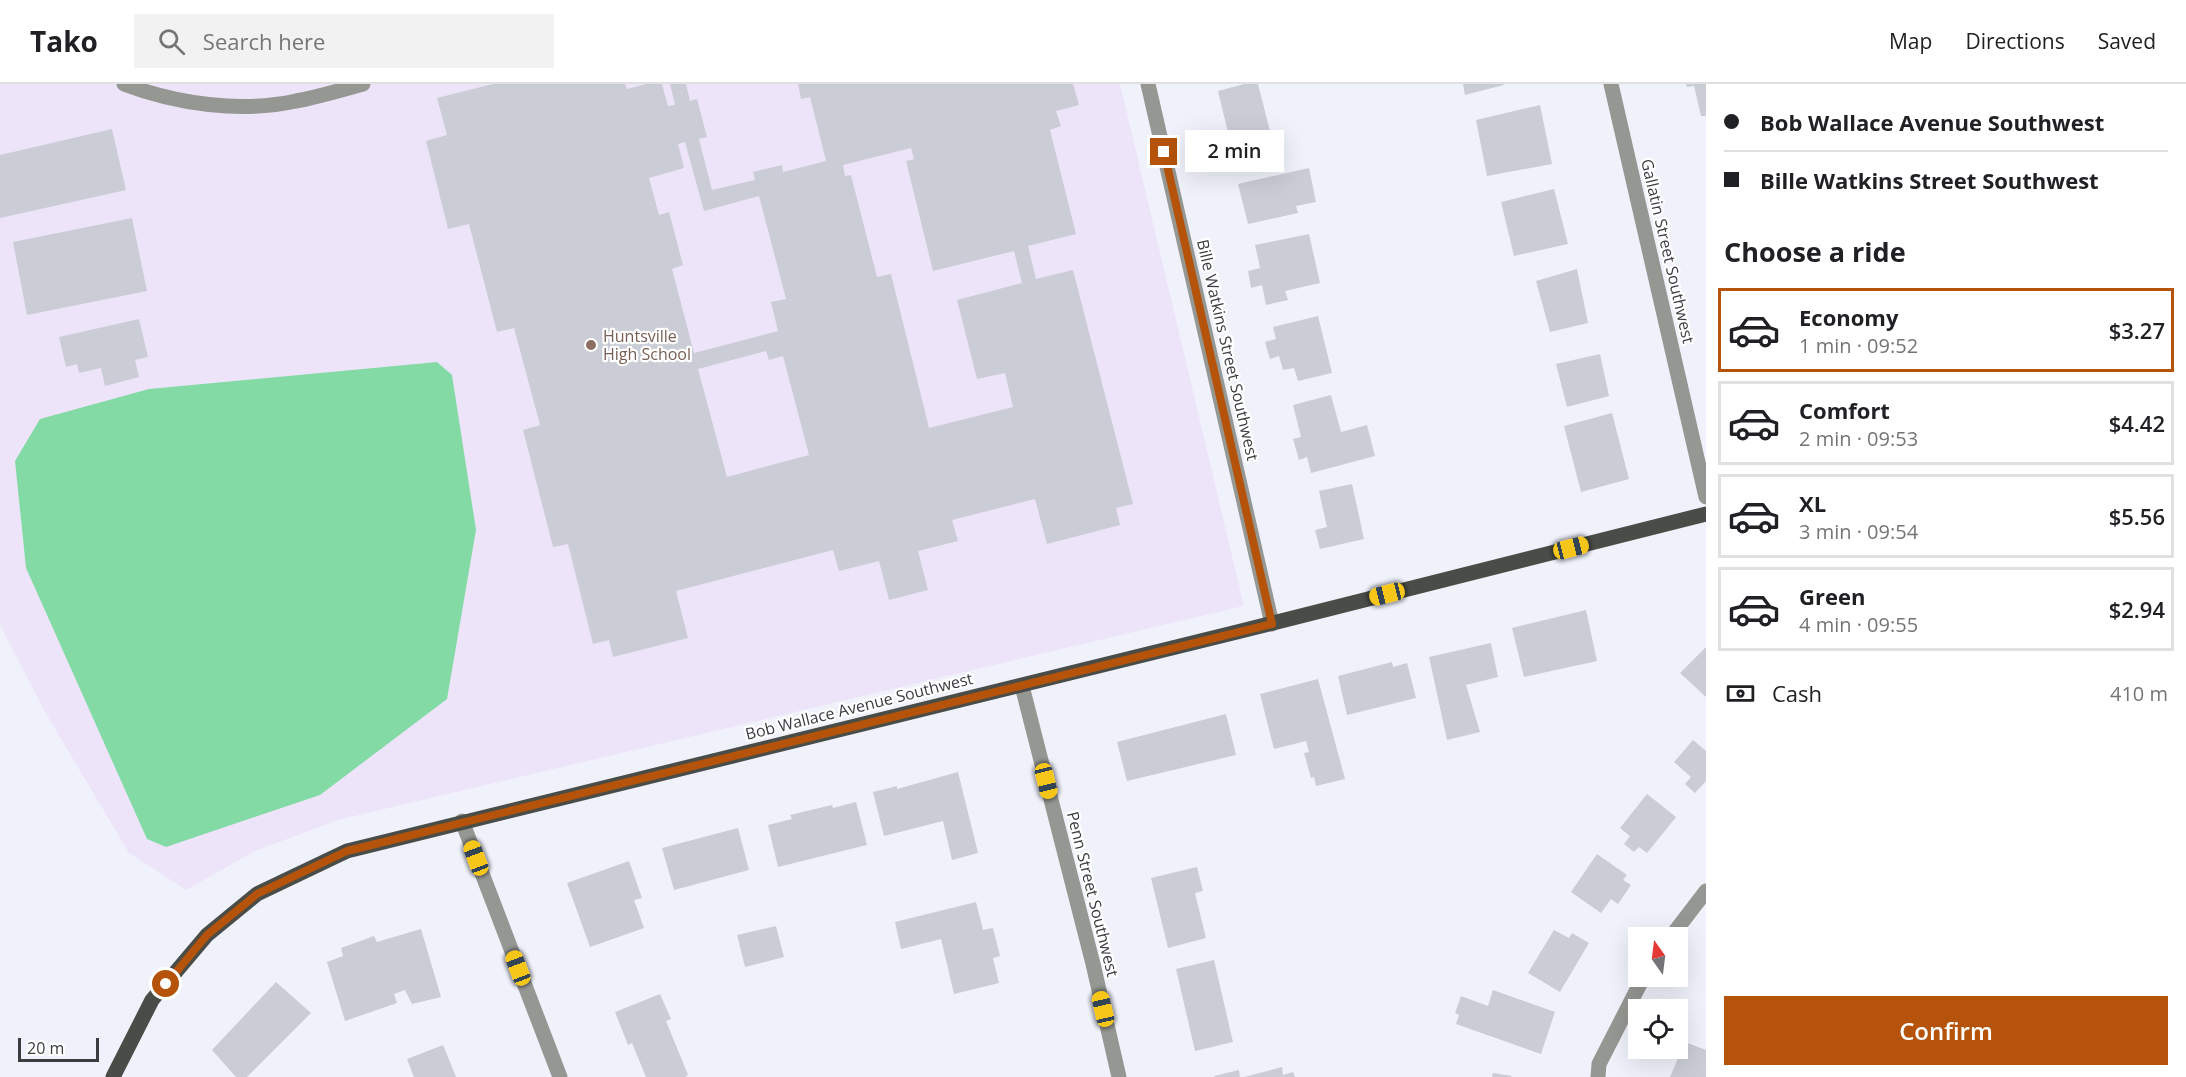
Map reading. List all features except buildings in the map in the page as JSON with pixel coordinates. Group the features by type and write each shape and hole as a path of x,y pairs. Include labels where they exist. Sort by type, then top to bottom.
{"main road":[{"name":"Bob Wallace Avenue Southwest","path":"113,1077 152,1000 207,935 257,894 347,851 462,821 1022,686 1706,514"}],"street":[{"path":"124,84 180,100 238,107 294,102 363,84"},
{"name":"Bille Watkins Street Southwest","path":"1148,84 1272,624"},
{"name":"Gallatin Street Southwest","path":"1611,84 1706,497"},
{"name":"Penn Street Southwest","path":"1022,686 1093,964 1119,1077"},
{"path":"462,821 560,1077"},
{"path":"1678,927 1706,891"},
{"path":"1598,1077 1599,1064 1638,987"}],"shaded area":[{"name":"Huntsville High School","path":"0,84 1120,84 1244,606 338,820 255,851 186,890 129,853 45,712 0,625"}],"green space":[{"path":"437,362 452,375 476,530 447,699 320,795 166,847 147,839 26,568 15,461 40,419 149,389"}],"place":[{"name":"Huntsville High School","path":"591,345"}],"route":[{"path":"166,984 207,935 257,894 347,851 1272,624 1164,152"}]}
